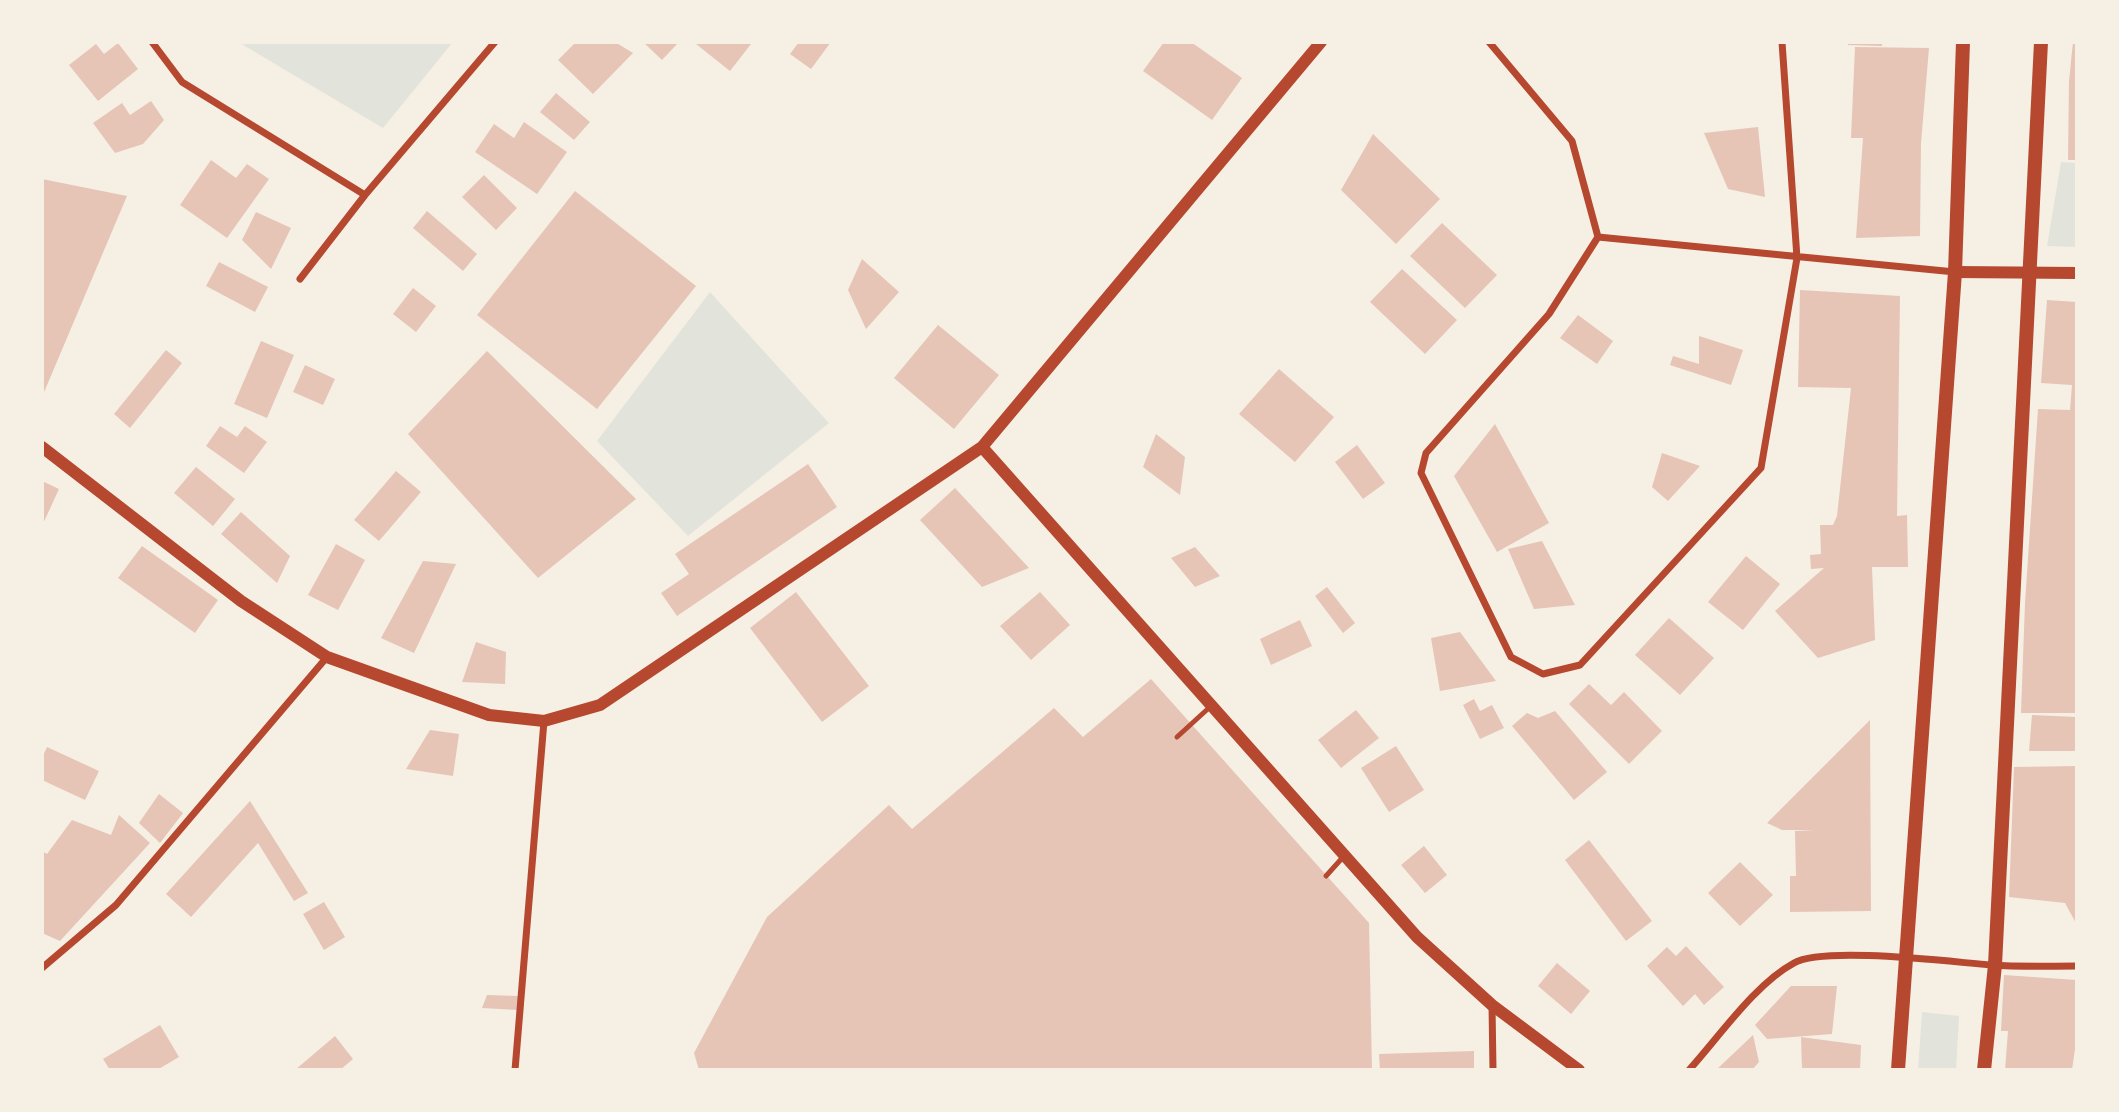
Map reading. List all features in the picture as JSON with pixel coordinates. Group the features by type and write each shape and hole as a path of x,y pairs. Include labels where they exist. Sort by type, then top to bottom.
{"main road":[{"path":"1898,1070 1955,272 1963,42"},
{"path":"1984,1070 1994,965 2041,42"}],"street":[{"path":"152,42 182,82 365,195"},
{"path":"300,279 365,195 495,42"},
{"path":"42,447 241,601 327,657 489,715 544,721 600,705 982,447 1321,42"},
{"path":"1489,42 1572,141 1598,237 1549,314 1426,453 1421,473 1511,657 1543,674 1580,664 1761,468 1797,258 1782,42"},
{"path":"1598,237 1955,272 2077,273"},
{"path":"982,447 1417,937 1492,1006 1579,1070"},
{"path":"42,968 116,905 327,657"},
{"path":"515,1070 544,721"},
{"path":"1689,1070 1774,975 1796,961 1819,956 1907,958 1994,965 2077,966"},
{"path":"1492,1006 1493,1070"}],"lane":[{"path":"1177,737 1211,706"},
{"path":"1326,876 1344,856"}],"shaded area":[{"path":"238,42 453,42 383,128"},
{"path":"2061,162 2077,163 2077,247 2047,246"},
{"path":"710,292 829,423 688,536 597,441"},
{"path":"1922,1012 1959,1016 1956,1070 1918,1070"}],"building":[{"path":"576,42 615,42 633,53 593,94 558,60"},
{"path":"643,42 679,42 662,60"},
{"path":"799,42 831,42 811,69 790,54"},
{"path":"1164,42 1191,42 1242,78 1212,120 1143,71"},
{"path":"1848,42 1882,42 1882,46 1848,45"},
{"path":"2073,42 2077,42 2077,160 2068,160 2069,81"},
{"path":"118,43 138,69 98,101 69,65 96,44 104,54"},
{"path":"696,44 751,44 730,71"},
{"path":"1855,47 1929,48 1921,143 1920,236 1856,238 1863,138 1851,138"},
{"path":"556,93 590,122 574,140 540,112"},
{"path":"151,101 164,120 143,144 115,153 93,123 122,103 130,115"},
{"path":"524,122 567,152 537,194 475,152 494,124 514,138"},
{"path":"1758,127 1765,197 1728,189 1704,133"},
{"path":"1373,134 1440,199 1396,244 1341,190"},
{"path":"211,160 236,178 247,164 269,179 227,238 180,205"},
{"path":"484,175 517,208 496,230 462,197"},
{"path":"42,179 127,196 42,397"},
{"path":"575,191 696,286 597,409 477,315"},
{"path":"427,211 477,254 463,271 413,228"},
{"path":"256,212 291,228 271,269 242,240"},
{"path":"1442,223 1497,275 1465,308 1410,256"},
{"path":"862,259 899,292 866,329 848,290"},
{"path":"219,262 268,287 255,312 206,286"},
{"path":"1402,269 1457,320 1425,354 1370,302"},
{"path":"413,288 436,306 416,332 393,314"},
{"path":"1800,290 1900,296 1897,516 1907,515 1908,567 1872,567 1875,640 1818,658 1775,611 1824,568 1811,569 1810,555 1821,554 1820,525 1833,525 1837,516 1851,388 1798,387"},
{"path":"2047,300 2077,302 2077,713 2021,713 2025,603 2038,409 2070,410 2072,385 2041,383"},
{"path":"1578,315 1613,341 1597,364 1560,338"},
{"path":"938,325 999,375 954,429 894,378"},
{"path":"1699,336 1743,350 1731,385 1670,365 1673,356 1699,364"},
{"path":"261,341 294,355 267,418 234,404"},
{"path":"166,350 182,363 130,428 114,414"},
{"path":"487,351 636,499 538,578 408,434"},
{"path":"305,365 335,379 323,405 293,392"},
{"path":"1279,369 1334,417 1295,462 1239,414"},
{"path":"1495,424 1549,523 1497,552 1454,476"},
{"path":"220,426 237,437 245,426 267,442 244,473 206,446"},
{"path":"1156,434 1185,457 1180,495 1143,467"},
{"path":"1357,445 1385,483 1363,499 1335,462"},
{"path":"1662,453 1700,466 1668,501 1652,487"},
{"path":"808,464 837,507 677,616 661,593 689,574 675,554"},
{"path":"196,467 235,499 213,526 174,493"},
{"path":"396,471 421,492 379,541 354,520"},
{"path":"42,481 59,489 42,526"},
{"path":"955,488 1029,568 982,587 920,520"},
{"path":"241,512 290,556 277,583 221,534"},
{"path":"1542,541 1575,605 1534,609 1508,549"},
{"path":"336,544 365,560 338,610 308,595"},
{"path":"142,546 218,600 195,633 118,578"},
{"path":"1195,547 1220,576 1195,587 1171,558"},
{"path":"1746,556 1780,584 1743,630 1708,602"},
{"path":"423,561 456,564 414,653 381,638"},
{"path":"1327,587 1355,623 1343,633 1315,596"},
{"path":"796,592 869,686 822,722 750,628"},
{"path":"1040,592 1070,625 1031,660 1000,626"},
{"path":"1669,618 1714,658 1680,695 1635,655"},
{"path":"1300,620 1312,646 1271,665 1260,639"},
{"path":"1460,632 1496,681 1440,691 1431,638"},
{"path":"476,642 506,652 505,684 462,682"},
{"path":"1151,679 1369,923 1372,1070 699,1070 694,1053 767,917 889,805 912,829 1054,708 1083,737"},
{"path":"1589,684 1611,705 1624,692 1662,731 1629,764 1569,704"},
{"path":"1474,699 1480,711 1492,705 1504,728 1480,739 1463,705"},
{"path":"1356,710 1379,738 1341,768 1318,740"},
{"path":"1555,711 1607,772 1574,800 1512,726 1527,713 1538,718"},
{"path":"2032,715 2077,717 2077,751 2029,751"},
{"path":"1870,720 1871,911 1790,912 1790,876 1796,876 1795,831 1815,830 1782,830 1767,823"},
{"path":"430,730 459,734 453,776 406,769"},
{"path":"1396,746 1424,790 1389,812 1361,768"},
{"path":"47,747 99,771 85,800 42,780 42,758"},
{"path":"2077,766 2077,925 2065,903 2009,897 2014,767"},
{"path":"159,794 183,813 160,843 139,823"},
{"path":"250,801 308,893 294,901 258,843 191,917 166,894"},
{"path":"119,815 150,843 60,941 42,933 42,851 47,854 72,820 111,835"},
{"path":"1589,840 1652,921 1626,941 1565,860"},
{"path":"1424,846 1447,875 1425,893 1401,865"},
{"path":"1740,862 1773,895 1740,926 1708,893"},
{"path":"324,902 345,937 324,950 303,914"},
{"path":"1686,946 1724,987 1704,1005 1695,994 1683,1006 1647,966 1667,947 1676,956"},
{"path":"1557,963 1590,991 1571,1014 1538,986"},
{"path":"2004,975 2077,980 2077,1035 2072,1070 2005,1070 2008,1031 2001,1031"},
{"path":"1791,986 1837,986 1832,1034 1767,1039 1755,1025"},
{"path":"487,995 519,996 518,1010 482,1008"},
{"path":"160,1025 179,1057 157,1070 110,1070 103,1059"},
{"path":"1753,1035 1759,1062 1752,1070 1716,1070"},
{"path":"335,1036 353,1059 340,1070 295,1070"},
{"path":"1801,1037 1861,1045 1860,1070 1802,1070"},
{"path":"1474,1051 1474,1070 1380,1070 1379,1054"}]}
